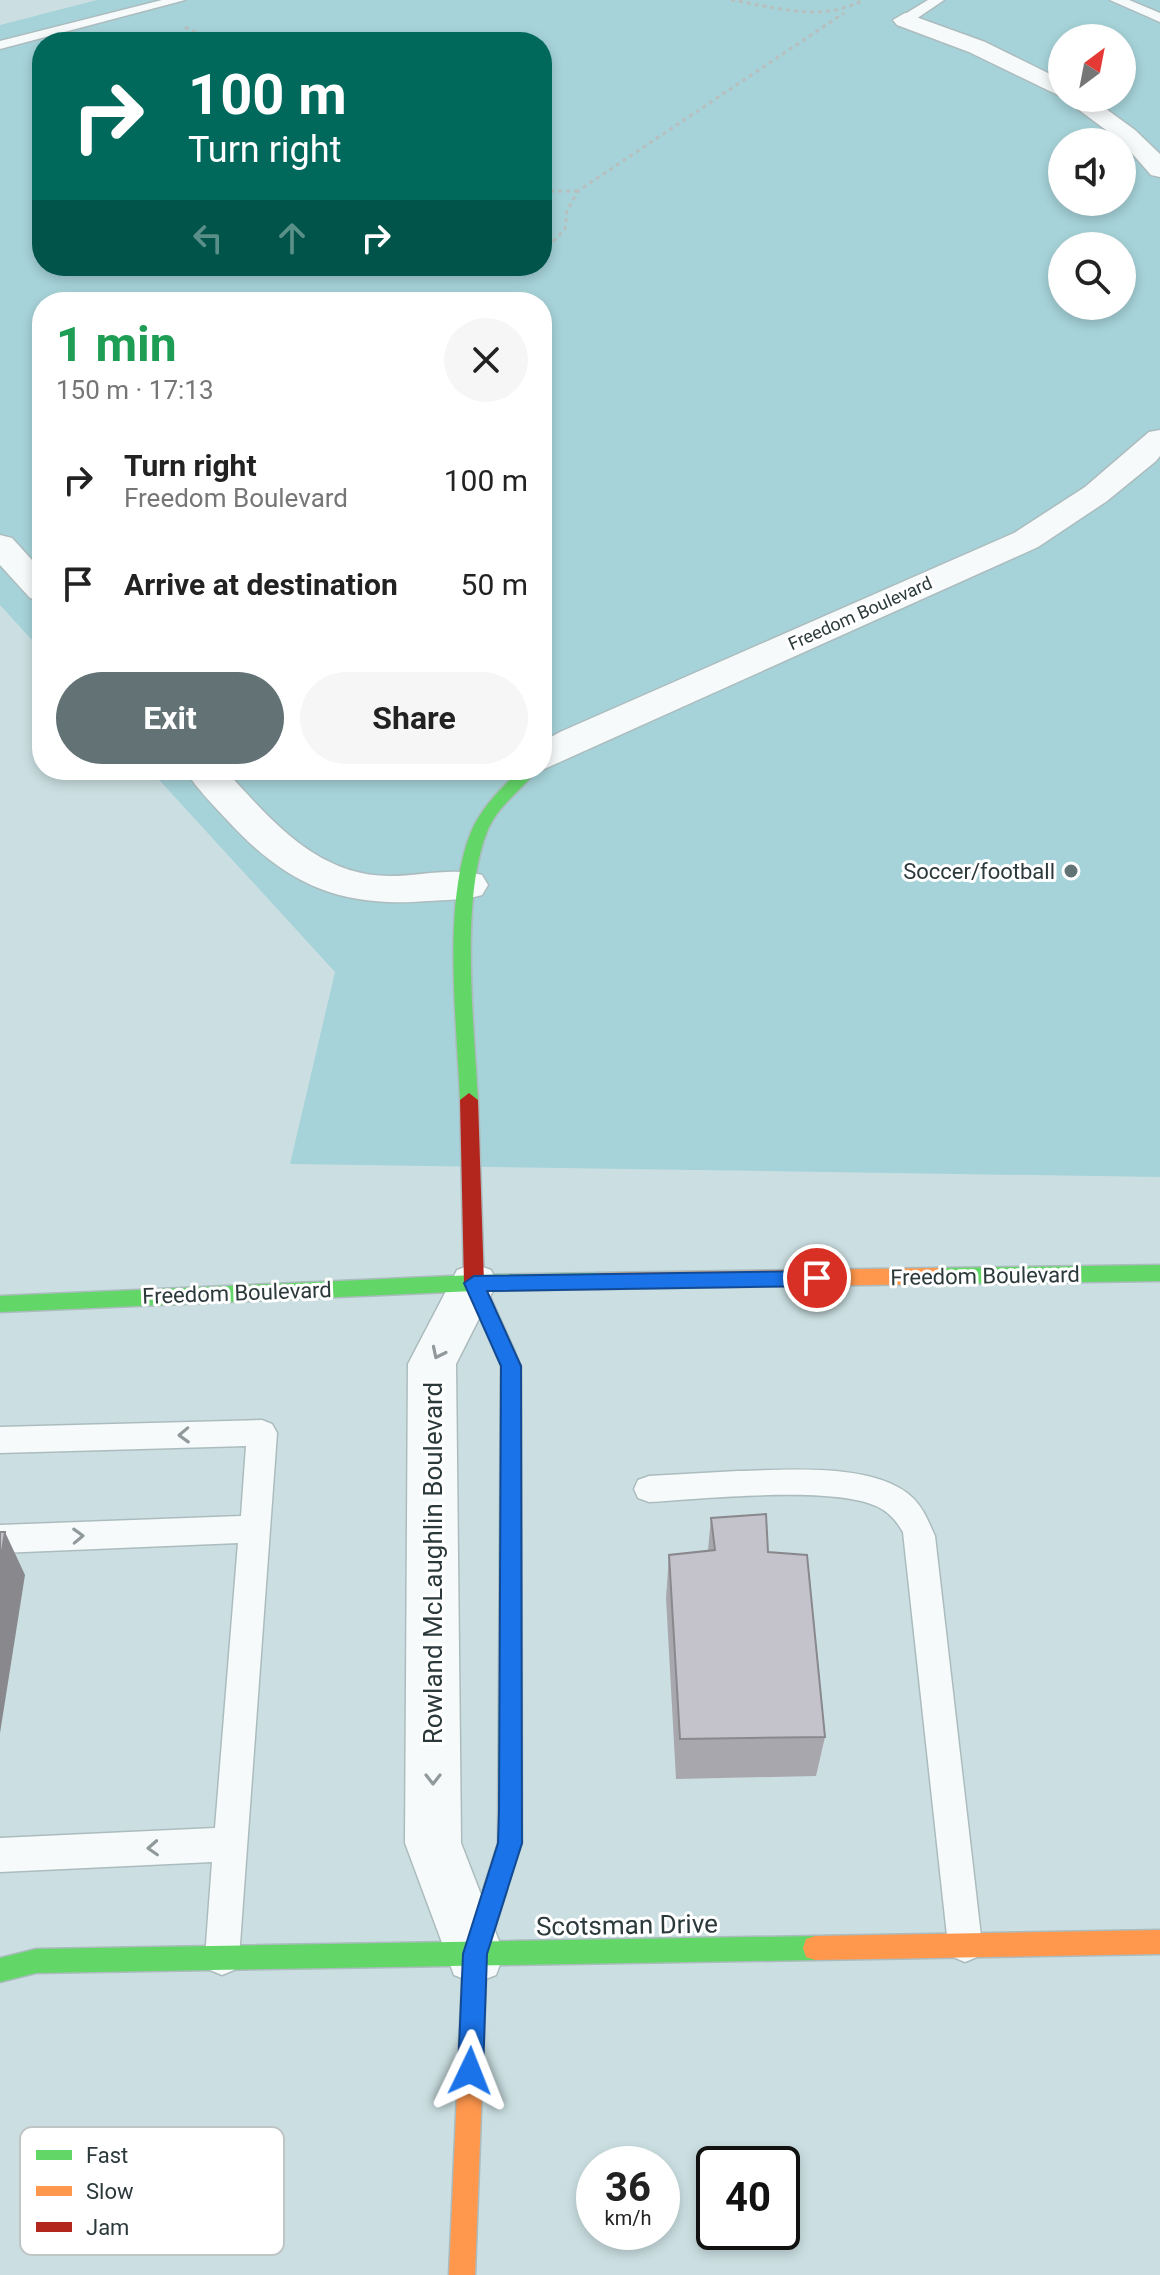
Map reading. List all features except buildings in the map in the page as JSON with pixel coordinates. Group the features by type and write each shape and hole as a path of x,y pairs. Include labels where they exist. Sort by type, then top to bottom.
{"main road":[{"path":"474,1283 465,975 468,885 478,834 495,803 519,780"},
{"name":"Freedom Boulevard","path":"0,1304 474,1283 1160,1273"},
{"name":"Rowland McLaughlin Boulevard","path":"462,2275 475,1954 510,1843 511,1366 474,1283"},
{"name":"Scotsman Drive","path":"0,1970 36,1961 1160,1942"}],"street":[{"path":"905,20 977,47 1048,83"},
{"path":"1094,112 1126,135 1160,169"},
{"name":"Freedom Boulevard","path":"552,752 573,740 1026,540 1077,510 1137,463 1160,439"},
{"path":"5,558 32,582"},
{"path":"213,780 278,851 327,881 365,889 468,885"},
{"name":"Rowland McLaughlin Boulevard","path":"474,1283 432,1364 432,1380 433,1843 475,1954"}],"lane":[{"path":"51,32 178,0"},
{"path":"905,20 937,0"},
{"path":"1117,0 1160,18"},
{"path":"0,45 32,37"},
{"path":"0,1440 262,1433 222,1958"},
{"path":"649,1489 851,1484 888,1496 910,1512 920,1536 965,1945"},
{"path":"0,1539 255,1529"},
{"path":"0,1855 231,1844"}],"path":[{"path":"731,0 798,12 844,13"},
{"path":"552,243 565,229 567,211 578,191 863,0"},
{"path":"552,191 578,191"}],"shaded area":[{"path":"97,0 1160,0 1160,1177 290,1164 335,972 159,780 552,780 552,292 32,292 32,640 0,605 0,25"}],"traffic: fast":[{"path":"469,1100 464,924 471,856 479,831 489,814 519,780"},
{"path":"938,1276 1160,1273"},
{"path":"0,1304 474,1283 599,1281"},
{"path":"495,1890 510,1843 511,1366 505,1352"},
{"path":"0,1970 36,1961 815,1948"}],"traffic: slow":[{"path":"599,1281 938,1276"},
{"path":"462,2275 475,1954 495,1890"},
{"path":"815,1948 1160,1942"}],"traffic: jam":[{"path":"469,1100 474,1283 505,1352"}],"place":[{"name":"Soccer/football","path":"1071,871"}],"route":[{"path":"470,2071 475,1954 510,1843 511,1366 474,1283 817,1278"}]}
